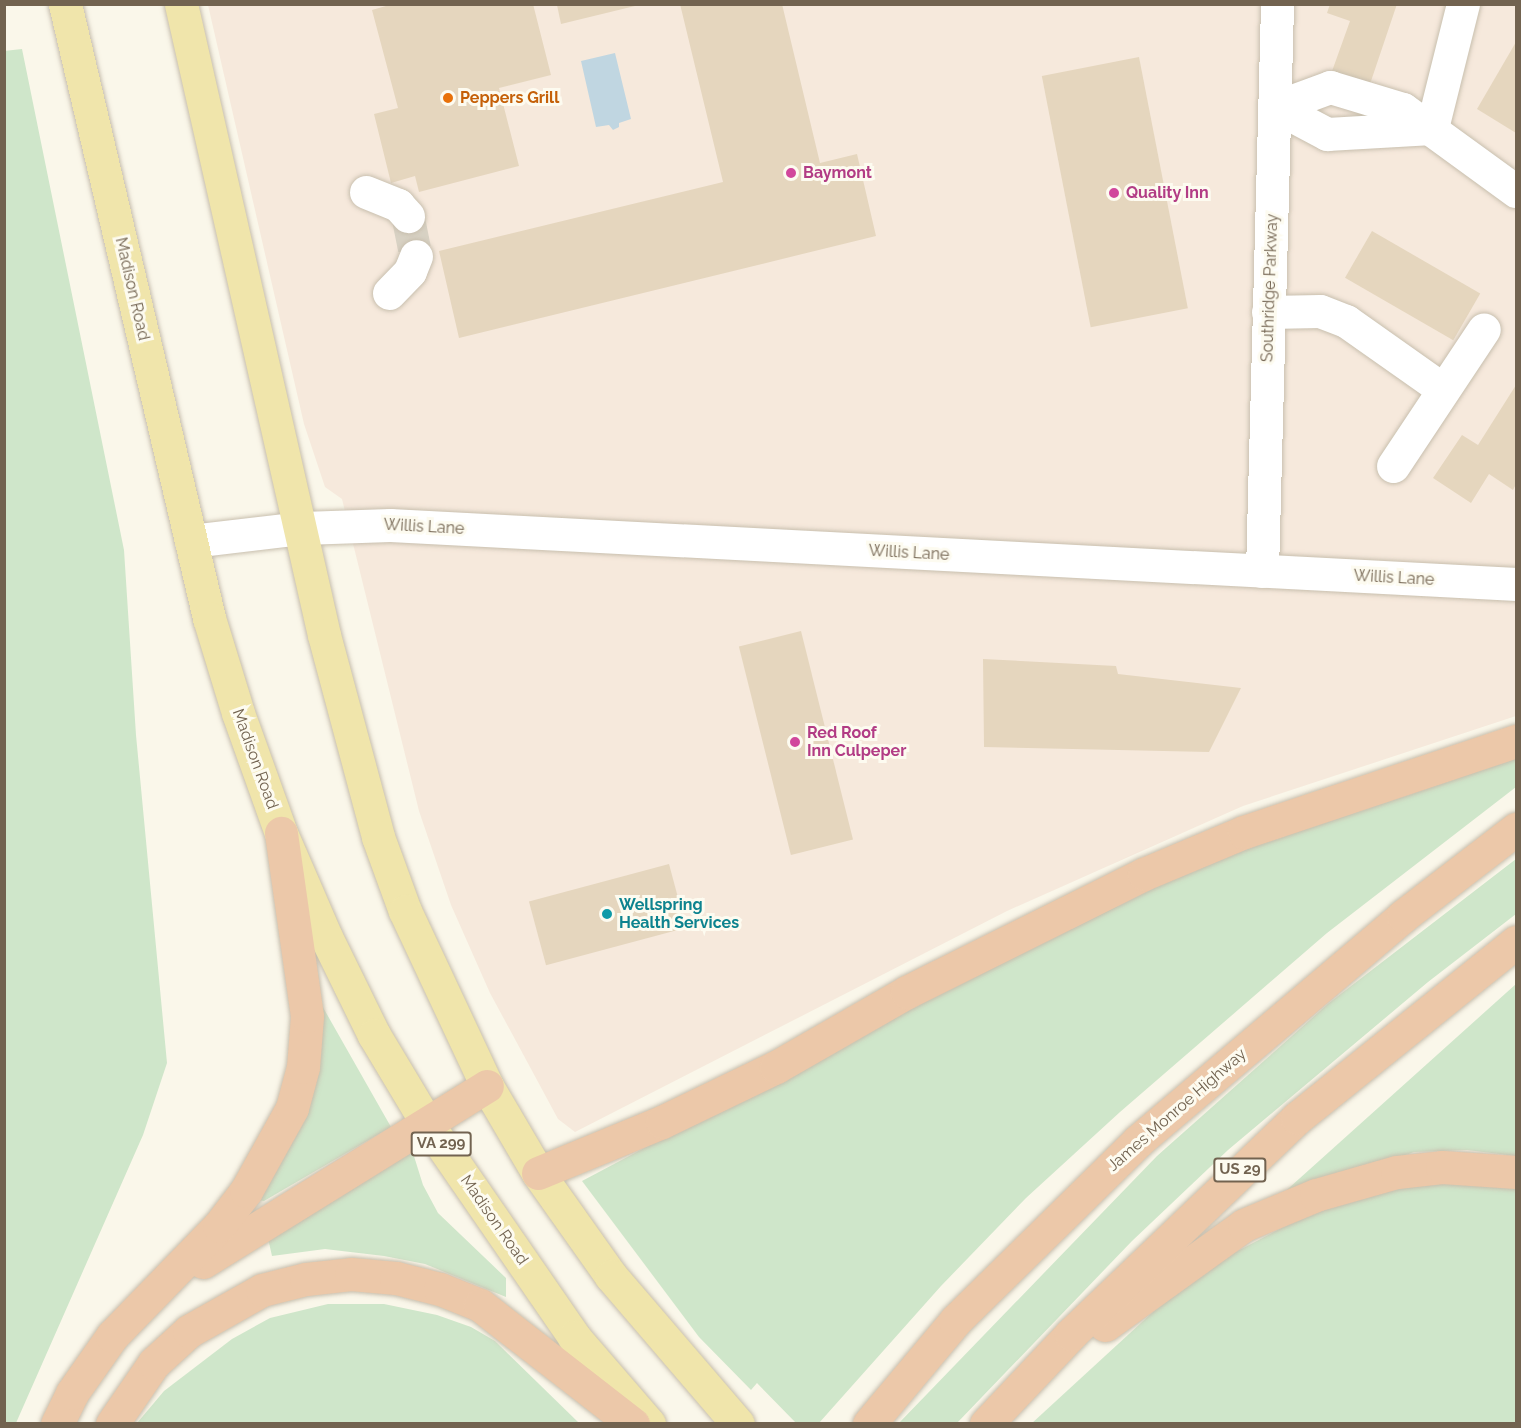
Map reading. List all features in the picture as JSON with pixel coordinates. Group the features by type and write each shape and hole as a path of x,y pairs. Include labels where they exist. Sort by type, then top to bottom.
{"highway":[{"path":"538,1173 662,1122 776,1067 907,992 1144,874 1244,832 1516,741"},
{"name":"James Monroe Highway","path":"869,1424 955,1321 1138,1141 1403,915 1516,829"},
{"path":"57,1424 72,1393 111,1335 219,1226 246,1191 292,1108 303,1067 307,1016 281,833"},
{"name":"US 29","path":"988,1424 1071,1334 1297,1118 1516,942"},
{"path":"152,1296 268,1218 428,1125 487,1086"},
{"path":"988,1424 1111,1320 1244,1225 1316,1195 1397,1172 1442,1167 1496,1168 1516,1173"},
{"path":"112,1424 154,1363 189,1331 262,1290 306,1279 351,1274 396,1278 440,1289 480,1305 633,1424"}],"main road":[{"name":"Madison Road","path":"65,4 191,541 238,712 281,833 326,937 365,1015 428,1125 574,1337 649,1424"},
{"path":"181,4 302,528 324,634 378,837 440,992 487,1086 538,1173 611,1276 733,1418"}],"street":[{"name":"Southridge Parkway","path":"1262,571 1278,4"},
{"path":"1432,128 1463,4"},
{"path":"1276,107 1330,87 1403,109 1516,190"},
{"path":"1276,107 1327,134 1432,128"},
{"path":"366,192 398,205 408,216"},
{"path":"389,293 410,271 416,256"},
{"path":"1268,312 1320,311 1346,321 1441,388"},
{"path":"1393,466 1441,388 1484,328"},
{"name":"Willis Lane","path":"191,541 302,528 390,525 1516,584"}],"shaded area":[{"path":"208,5 1516,5 1516,716 1243,806 1007,911 575,1132 558,1119 490,993 451,905 419,811 342,499 325,487 304,424"}],"green space":[{"path":"22,49 124,550 136,735 167,1063 143,1135 16,1423 5,1424 4,51"},
{"path":"1516,755 1516,787 1327,933 1120,1112 1026,1198 941,1286 819,1423 796,1423 757,1383 751,1390 699,1337 582,1181 1055,930 1232,851"},
{"path":"1516,859 1516,914 1428,982 1228,1150 1132,1241 957,1423 899,1423 1157,1156 1329,1003"},
{"path":"1516,984 1516,1156 1467,1150 1414,1152 1269,1206"},
{"path":"312,988 391,1127 264,1201 258,1200 304,1119"},
{"path":"413,1153 423,1185 438,1213 506,1278 506,1297 425,1264 384,1256 325,1249 272,1256 267,1234 389,1159"},
{"path":"1455,1181 1516,1187 1516,1423 1031,1424 1154,1311 1232,1254 1289,1224 1351,1198 1409,1184"},
{"path":"328,1304 384,1304 437,1315 471,1327 495,1341 579,1423 137,1423 164,1391 232,1339 270,1318"}],"water":[{"path":"615,53 631,119 619,123 619,127 613,130 609,125 596,127 581,61"}],"building":[{"name":"Peppers Grill","path":"393,4 533,4 551,75 499,88 519,166 419,192 415,176 391,183 374,114 398,108 372,10"},
{"name":"Baymont","path":"680,4 782,4 820,163 857,154 876,236 459,338 439,251 723,182"},
{"path":"1330,4 1397,4 1369,87 1331,74 1350,21 1327,13"},
{"path":"557,5 639,5 561,24"},
{"path":"1516,42 1516,133 1477,109"},
{"name":"Quality Inn","path":"1139,57 1188,308 1091,327 1042,76"},
{"path":"1372,231 1480,294 1453,340 1345,278"},
{"path":"1516,385 1516,484 1513,490 1489,474 1471,503 1433,478 1462,435 1478,445"},
{"name":"Red Roof Inn Culpeper","path":"801,631 853,840 791,855 739,646"},
{"path":"983,659 1116,666 1118,674 1241,688 1209,752 984,747"},
{"name":"Wellspring Health Services","path":"669,864 686,928 546,965 529,902"}],"tunnel":[{"path":"408,216 416,256"}],"place":[{"name":"Peppers Grill","path":"448,98"},
{"name":"Baymont","path":"791,173"},
{"name":"Quality Inn","path":"1114,193"},
{"name":"Red Roof Inn Culpeper","path":"795,742"},
{"name":"Wellspring Health Services","path":"607,914"}]}
